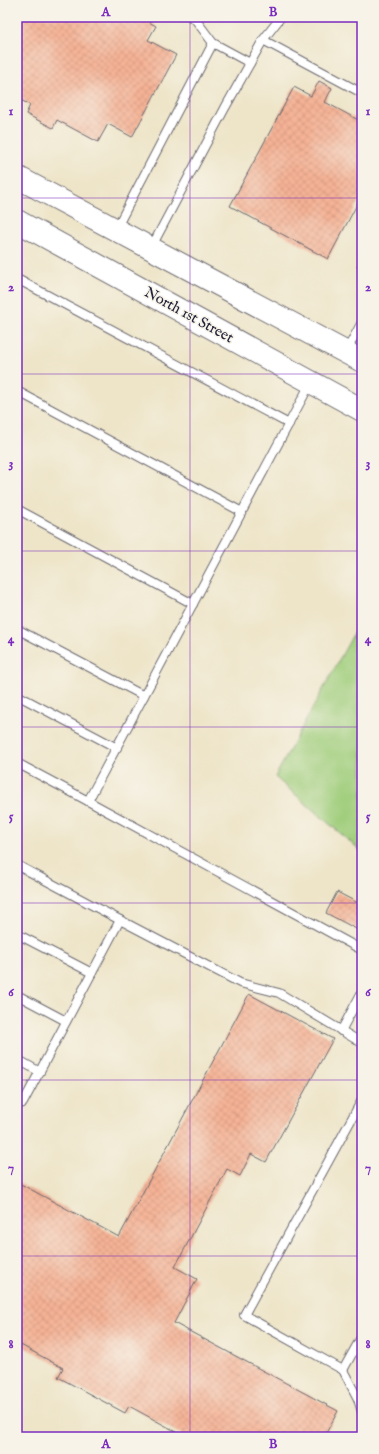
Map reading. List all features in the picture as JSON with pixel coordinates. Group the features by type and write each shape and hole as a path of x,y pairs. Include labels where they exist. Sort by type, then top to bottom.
{"main road":[{"path":"17,177 354,357"},
{"name":"North 1st Street","path":"17,220 362,410"}],"lane":[{"path":"190,17 195,19 213,43 250,63"},
{"path":"150,249 250,63 263,40 281,17"},
{"path":"263,40 362,93"},
{"path":"115,230 213,43"},
{"path":"18,282 289,424"},
{"path":"354,357 362,322"},
{"path":"88,801 311,382"},
{"path":"17,392 242,512"},
{"path":"17,509 193,604"},
{"path":"17,629 144,696"},
{"path":"17,695 117,748"},
{"path":"17,763 362,950"},
{"path":"17,865 240,983 279,993 362,1043"},
{"path":"20,1104 40,1072 120,920"},
{"path":"17,934 92,973"},
{"path":"341,1031 362,992"},
{"path":"17,995 66,1021"},
{"path":"17,1059 40,1072"},
{"path":"362,1100 244,1315 342,1370 358,1399 362,1412"},
{"path":"342,1370 362,1336"}],"green space":[{"path":"362,618 362,852 275,777"}],"building":[{"path":"23,17 140,17 156,26 148,40 176,55 132,137 108,124 98,142 57,120 53,128 26,114 30,105 17,98 17,29"},
{"path":"319,81 332,88 325,102 362,122 362,195 328,259 230,206 294,87 311,96"},
{"path":"362,257 362,269 357,267"},
{"path":"337,892 362,905 362,932 326,913"},
{"path":"249,994 333,1039 266,1162 251,1154 240,1176 227,1169 175,1267 197,1279 174,1323 338,1411 324,1437 186,1437 129,1406 125,1413 58,1377 63,1368 17,1343 17,1182 119,1237"}]}
